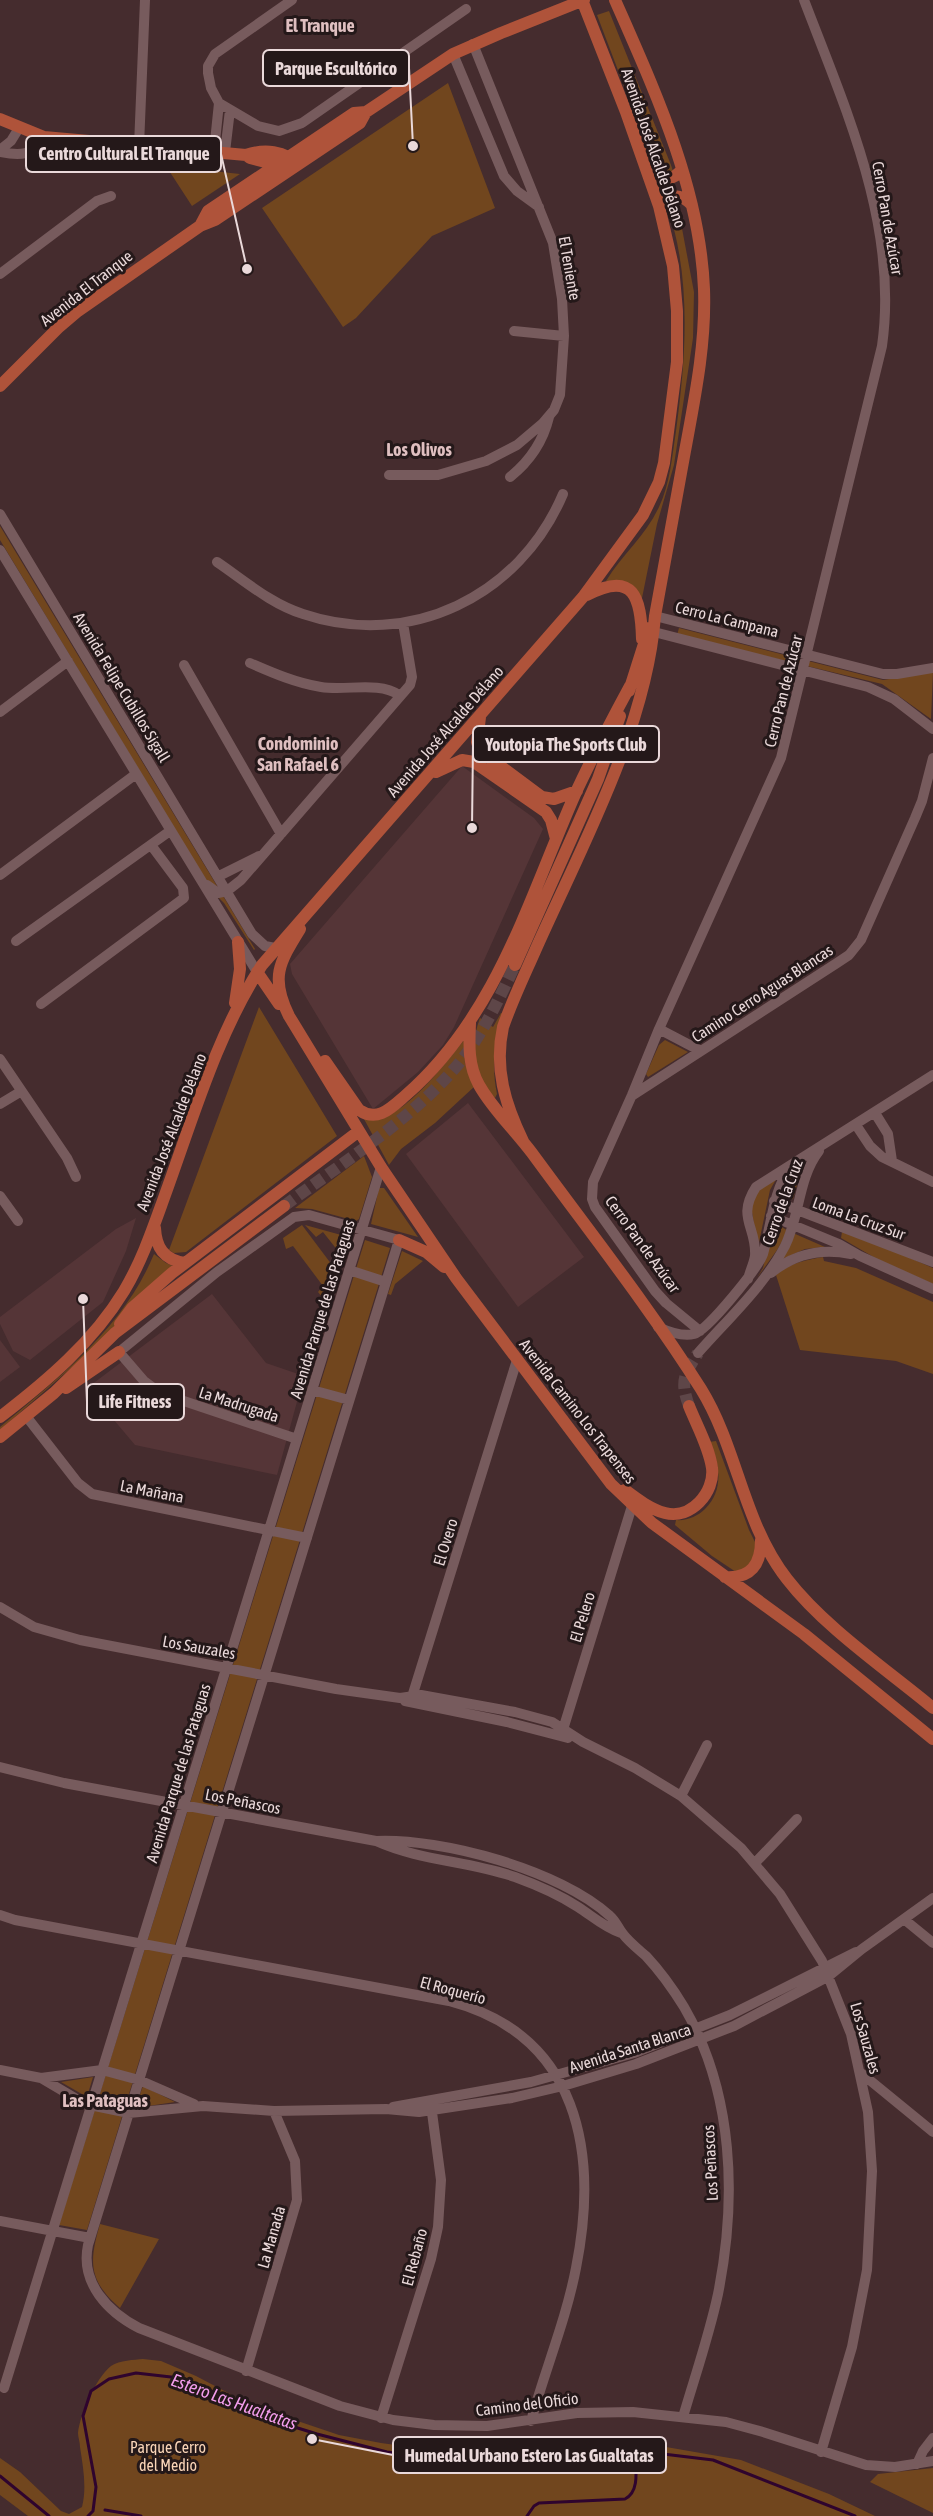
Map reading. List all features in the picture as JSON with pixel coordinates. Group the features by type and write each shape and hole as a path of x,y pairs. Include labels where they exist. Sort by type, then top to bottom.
{"main road":[{"name":"Avenida José Alcalde Délano","path":"0,1417 60,1367 104,1320 133,1275 229,1026 258,972 275,948 481,716 583,597 643,515 655,492 664,463 677,362 673,266 659,206 583,0"},
{"name":"Avenida El Tranque","path":"0,386 78,311 200,226 215,220 293,164 360,123 366,112 453,54 583,0"},
{"name":"Avenida José Alcalde Délano","path":"523,1141 509,1112 501,1083 500,1055 503,1027 610,781 636,710 654,632 703,342 704,287 692,205 682,170 615,0"},
{"path":"626,112 635,115 660,176 667,180 675,177 682,170"},
{"path":"0,119 44,137 243,154 266,152 293,164"},
{"path":"243,154 277,165 293,164"},
{"path":"243,154 253,171 250,182"},
{"name":"Avenida El Tranque","path":"200,226 207,211 277,165"},
{"path":"659,206 666,198 674,195 682,197 692,205"},
{"path":"583,597 615,585 632,591 642,612 642,645"},
{"name":"Avenida José Alcalde Délano","path":"515,965 598,778 642,645 655,616"},
{"path":"306,1044 328,1063 359,1110 366,1114 377,1115 390,1108 420,1083 470,1023 501,970 577,791 630,686"},
{"path":"481,716 477,742 484,757 542,797 554,799 577,791"},
{"path":"430,774 462,760 474,762 546,813 551,820 556,839"},
{"name":"Avenida Camino Los Trapenses","path":"307,914 278,973 279,991 290,1016 381,1167 456,1278 603,1474 632,1506 675,1541 804,1634 933,1739"},
{"path":"229,1026 240,981 238,942"},
{"name":"Avenida Camino Los Trapenses","path":"258,972 290,1016"},
{"path":"470,1023 470,1059 476,1076 489,1098 523,1141 702,1390 714,1413 761,1537 782,1572 812,1607 933,1708"},
{"path":"115,1333 122,1319 132,1308 184,1263 359,1131"},
{"path":"0,1437 54,1393 115,1333 284,1206"},
{"path":"154,1224 156,1239 161,1251 170,1259 184,1263"},
{"path":"399,1240 426,1252 456,1278"},
{"path":"54,1393 67,1388 119,1352"},
{"path":"603,1474 643,1503 665,1513 682,1512 698,1503 709,1488 712,1469 689,1406"},
{"path":"725,1577 740,1577 753,1570 760,1556 761,1537"}],"street":[{"path":"139,146 145,0"},
{"path":"220,152 219,103 211,88 208,73 210,60 291,0"},
{"name":"Cerro Pan de Azúcar","path":"700,1331 655,1291 601,1216 592,1199 594,1182 633,1095 659,1029 782,758 883,342 886,304 883,260 866,171 848,116 804,0"},
{"path":"219,103 266,130 279,131 293,128 466,9"},
{"name":"El Teniente","path":"473,44 539,207 557,262 564,336 560,395 538,446 526,463 510,477"},
{"path":"453,54 504,176 517,191 539,207"},
{"path":"476,108 496,99"},
{"path":"220,152 230,110"},
{"path":"0,151 11,141 19,128"},
{"path":"0,151 15,155 30,153 44,137"},
{"path":"0,274 96,201 111,196"},
{"path":"514,331 564,336"},
{"name":"El Teniente","path":"389,476 422,476 470,467 517,445 549,417"},
{"path":"217,562 268,598 303,614 350,624 403,622 434,615 464,603 505,576 539,538 563,494"},
{"name":"Avenida Felipe Cubillos Sigall","path":"0,514 256,939 265,946 275,948"},
{"path":"0,527 11,547 22,551"},
{"name":"Avenida Felipe Cubillos Sigall","path":"0,550 258,972"},
{"name":"Cerro La Campana","path":"655,616 883,674 933,668"},
{"path":"200,880 216,892 227,891 241,880 410,685 412,677 403,622"},
{"name":"Cerro La Campana","path":"654,632 868,687 886,694 933,729"},
{"name":"Avenida Felipe Cubillos Sigall","path":"0,712 68,662"},
{"path":"250,663 292,680 320,687 387,688 399,695"},
{"path":"184,665 281,834"},
{"name":"Camino Cerro Aguas Blancas","path":"633,1095 837,963 856,948 922,801 933,758"},
{"name":"Avenida Felipe Cubillos Sigall","path":"0,875 136,774"},
{"path":"16,942 170,831"},
{"path":"41,1004 184,898 183,888 151,845"},
{"path":"219,876 262,855"},
{"path":"659,1029 701,1051"},
{"path":"0,1059 20,1092 67,1158 76,1177"},
{"name":"Cerro de la Cruz","path":"748,1279 755,1256 747,1220 748,1201 756,1187 933,1075"},
{"path":"0,1104 20,1092"},
{"path":"875,1113 888,1134 892,1161"},
{"path":"856,1125 870,1146 882,1157 933,1182"},
{"name":"Cerro de la Cruz","path":"698,1353 761,1281 785,1245 798,1211 808,1168 825,1145"},
{"name":"Cerro de la Cruz","path":"700,1331 748,1279 762,1255 774,1201 780,1184 793,1164"},
{"name":"Avenida Parque de las Pataguas","path":"4,2388 381,1167"},
{"path":"0,1196 18,1221"},
{"name":"Loma La Cruz Sur","path":"774,1201 933,1262"},
{"path":"0,2221 90,2238 399,1240 309,1215 289,1219 208,1279 119,1352"},
{"name":"Loma La Cruz Sur","path":"771,1216 839,1244 933,1289"},
{"name":"Loma La Cruz Sur","path":"761,1281 793,1258 815,1252 837,1251 860,1256"},
{"path":"349,1270 386,1282"},
{"path":"658,1327 676,1334 694,1334 700,1331"},
{"name":"La Madrugada","path":"119,1352 144,1381 160,1394 297,1439"},
{"name":"El Overo","path":"408,1699 518,1360"},
{"path":"508,1389 516,1381 533,1381"},
{"path":"312,1390 349,1400"},
{"name":"La Mañana","path":"26,1416 78,1483 92,1494 307,1538"},
{"name":"El Pelero","path":"562,1732 632,1506"},
{"name":"Los Sauzales","path":"0,1606 34,1627 64,1637 336,1689 408,1699 421,1695 515,1712 635,1768 681,1796 719,1827 755,1863 791,1909 827,1971 846,2018 861,2073 868,2112 871,2153 867,2270 852,2347 821,2452"},
{"path":"681,1796 707,1746"},
{"name":"Los Peñascos","path":"0,1767 64,1784 376,1841 402,1851 496,1871 530,1882 563,1898 607,1927 621,1933 661,1974 684,2007 701,2040 715,2082 724,2121 728,2168 728,2219 717,2295 683,2417"},
{"path":"755,1863 797,1819"},
{"name":"Avenida Santa Blanca","path":"0,2070 41,2078 91,2106 129,2113 203,2106 274,2111 386,2109 432,2111 512,2098 563,2086 636,2064 701,2040 767,2011 933,1899"},
{"name":"El Roquerío","path":"1,1916 462,2005 494,2018 517,2032 536,2049 557,2075 577,2120 583,2148 585,2191 582,2230 571,2290 531,2421"},
{"path":"905,1920 933,1943"},
{"name":"Avenida Santa Blanca","path":"386,2109 557,2075 634,2053 696,2030 827,1971"},
{"name":"Avenida Santa Blanca","path":"41,2078 102,2070 139,2080 183,2100 203,2106"},
{"path":"861,2073 933,2132"},
{"name":"El Rebaño","path":"381,2418 431,2259 438,2227 441,2180 430,2099"},
{"name":"La Manada","path":"246,2371 297,2200 295,2161 274,2111"},
{"name":"Camino del Oficio","path":"90,2238 86,2256 88,2274 96,2290 112,2311 139,2328 340,2406 381,2418 452,2426 488,2426 600,2411 633,2412 740,2426 866,2466 887,2468 933,2461"},
{"path":"917,2464 933,2438"}],"shaded area":[{"path":"462,766 534,818 543,829 454,1027 443,1045 418,1072 373,1109 292,974 290,964"},
{"path":"468,1103 584,1257 518,1307 406,1154"},
{"path":"136,1218 126,1251 103,1302 30,1360 13,1351 0,1324 0,1317 116,1229"},
{"path":"212,1294 266,1363 304,1376 277,1475 135,1445 87,1388"},
{"path":"0,1340 20,1367 0,1382"}],"green space":[{"path":"609,11 671,165 673,171 665,175 624,86 597,15"},
{"path":"448,83 495,208 432,236 356,318 343,327 262,208"},
{"path":"166,166 240,174 192,206"},
{"path":"668,202 677,202 694,292 693,338 674,465 657,524 642,598 606,581 654,517 666,489 672,460 680,403 685,318 680,261"},
{"path":"0,526 254,950 224,903 213,892 0,540"},
{"path":"679,628 883,680 933,672 931,719 882,684 677,635"},
{"path":"259,1007 337,1136 186,1252 174,1253 169,1250"},
{"path":"503,1013 495,1054 494,1073 497,1094 495,1098 482,1082 474,1050 480,1018 493,1027"},
{"path":"464,1040 465,1063 475,1086 435,1123 401,1149 389,1165 364,1119 387,1115 407,1103"},
{"path":"665,1040 688,1052 648,1077 646,1074 659,1045"},
{"path":"364,1156 372,1177 359,1219 356,1221 312,1209 295,1208"},
{"path":"804,1160 793,1199 780,1195 794,1169"},
{"path":"778,1176 770,1190 758,1247 750,1201 762,1185"},
{"path":"379,1188 384,1188 418,1237 371,1224"},
{"path":"776,1223 788,1231 757,1278 763,1268 773,1224"},
{"path":"302,1225 338,1273 332,1297 322,1297 318,1292 323,1286 293,1246 286,1249 283,1238"},
{"path":"305,1225 352,1238 349,1248 346,1251 338,1251 323,1232 316,1237"},
{"path":"842,1232 871,1241 933,1268 933,1284 877,1259 841,1238"},
{"path":"793,1233 825,1247 805,1249 778,1261"},
{"name":"Las Pataguas","path":"365,1240 390,1248 87,2230 59,2225"},
{"path":"402,1251 423,1261 395,1284 391,1295 388,1294"},
{"path":"154,1254 173,1266 95,1347 0,1430 0,1427 67,1370 108,1328 126,1305"},
{"path":"823,1257 824,1261 856,1268 933,1302 933,1374 896,1361 800,1350 776,1275 792,1265"},
{"path":"329,1308 314,1356 308,1346 313,1329 320,1314"},
{"path":"716,1441 749,1530 761,1554 739,1574 712,1556 675,1525 676,1520 688,1519 699,1514 714,1497 718,1485 718,1471 710,1442"},
{"path":"93,2077 87,2097 61,2082"},
{"path":"143,2086 175,2102 135,2108"},
{"path":"100,2224 159,2239 120,2308 102,2288 94,2270 94,2249"},
{"name":"Parque Cerro del Medio","path":"143,2359 161,2361 196,2376 253,2406 339,2435 462,2454 588,2443 643,2443 741,2460 829,2494 875,2516 28,2516 0,2495 0,2458 20,2472 61,2511 69,2514 82,2507 84,2477 78,2433 85,2407 94,2387 111,2366 123,2361"},
{"path":"933,2468 933,2513 870,2482 878,2474"}],"waterway":[{"name":"Estero Las Hualtatas","path":"88,2516 93,2511 96,2487 83,2416 91,2391 109,2379 136,2373 171,2377 209,2390 256,2415 387,2452 448,2460 630,2450 713,2460 855,2516"},
{"path":"527,2516 539,2503 625,2499 630,2495 635,2484 635,2450"},
{"name":"Estero Las Hualtatas","path":"0,2476 49,2516"},
{"path":"105,2510 141,2516"}],"tunnel":[{"path":"284,1206 379,1137 446,1078 479,1035 515,965"},
{"path":"689,1406 684,1384 685,1378 698,1353"}],"place":[{"name":"Parque Escultórico","path":"413,146"},
{"name":"Centro Cultural El Tranque","path":"247,269"},
{"name":"Youtopia The Sports Club","path":"472,828"},
{"name":"Life Fitness","path":"83,1299"},
{"name":"Humedal Urbano Estero Las Gualtatas","path":"312,2439"}],"district":[{"name":"El Tranque","path":"320,26"},
{"name":"Los Olivos","path":"419,450"},
{"name":"Condominio San Rafael 6","path":"298,754"},
{"name":"Las Pataguas","path":"105,2101"}]}
